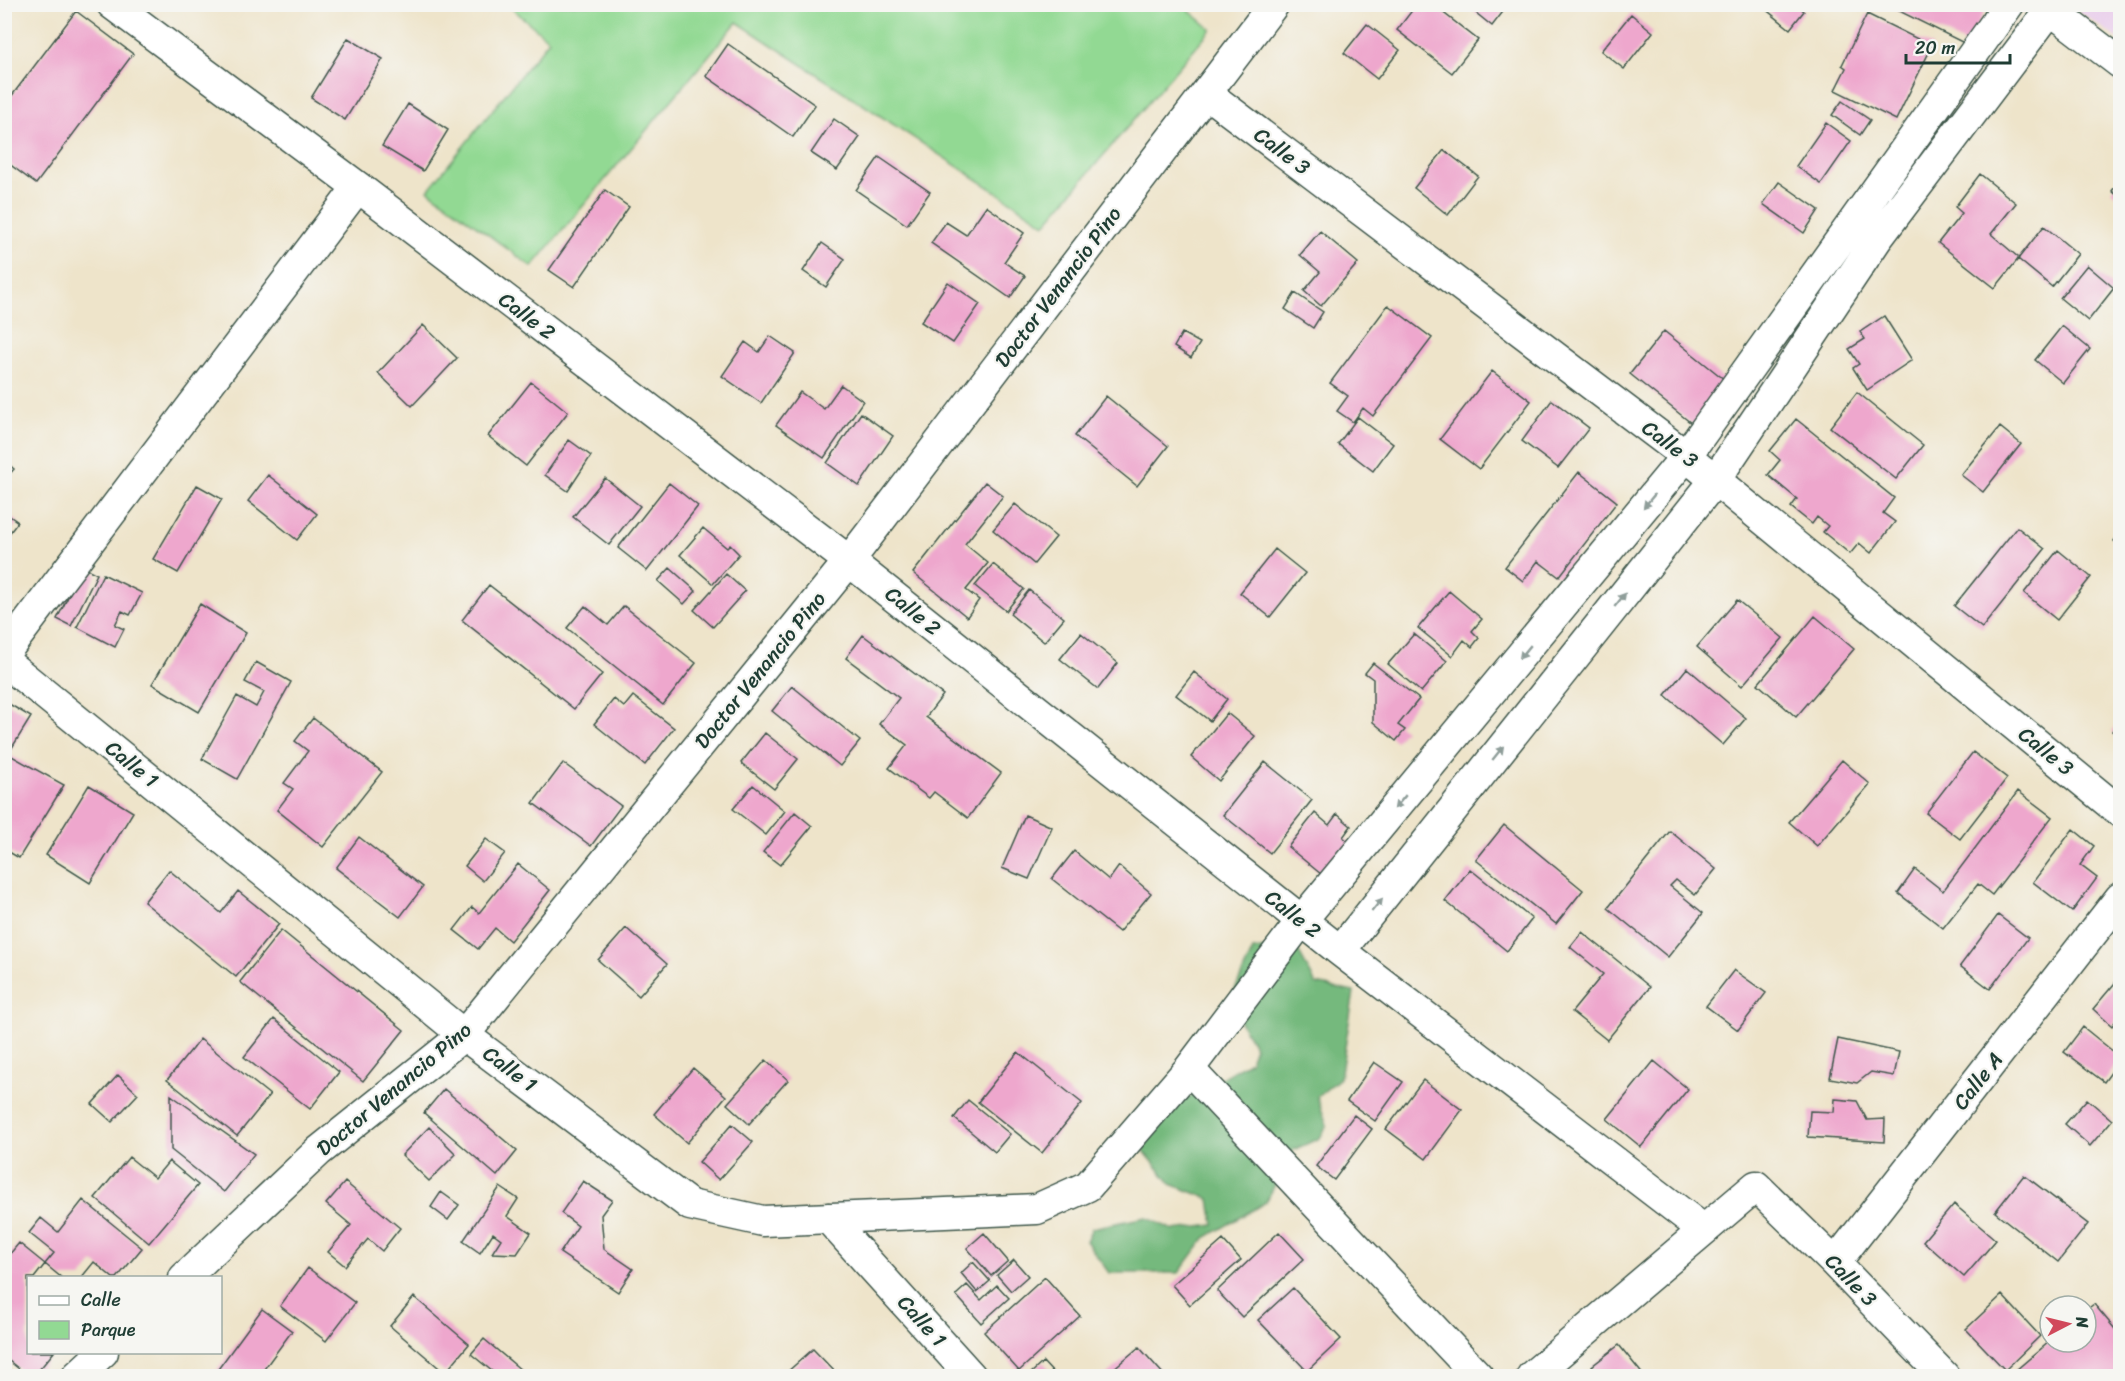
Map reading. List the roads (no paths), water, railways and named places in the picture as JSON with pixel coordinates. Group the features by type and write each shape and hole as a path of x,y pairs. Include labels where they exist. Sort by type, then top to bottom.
{"street":[{"name":"Calle 2","path":"112,4 358,187 849,561 1340,951 1704,1230"},
{"name":"Doctor Venancio Pino","path":"186,1276 319,1151 464,1035 849,561 1274,4"},
{"path":"828,1218 1037,1209 1088,1186 1190,1068 1302,921 1686,456 2009,4"},
{"path":"1340,951 1716,480 1877,239 2046,7 2121,63"},
{"name":"Calle 3","path":"1206,93 1686,456 2121,812"},
{"path":"4,654 358,187"},
{"name":"Calle 1","path":"4,661 464,1035 690,1205 762,1221 828,1218 972,1377"},
{"name":"Calle A","path":"1835,1263 2121,898"},
{"path":"1190,1068 1478,1377"},
{"name":"Calle 3","path":"1704,1230 1756,1186 1835,1263 1944,1377"},
{"path":"1532,1377 1704,1230"},
{"path":"77,1377 102,1354"}]}
